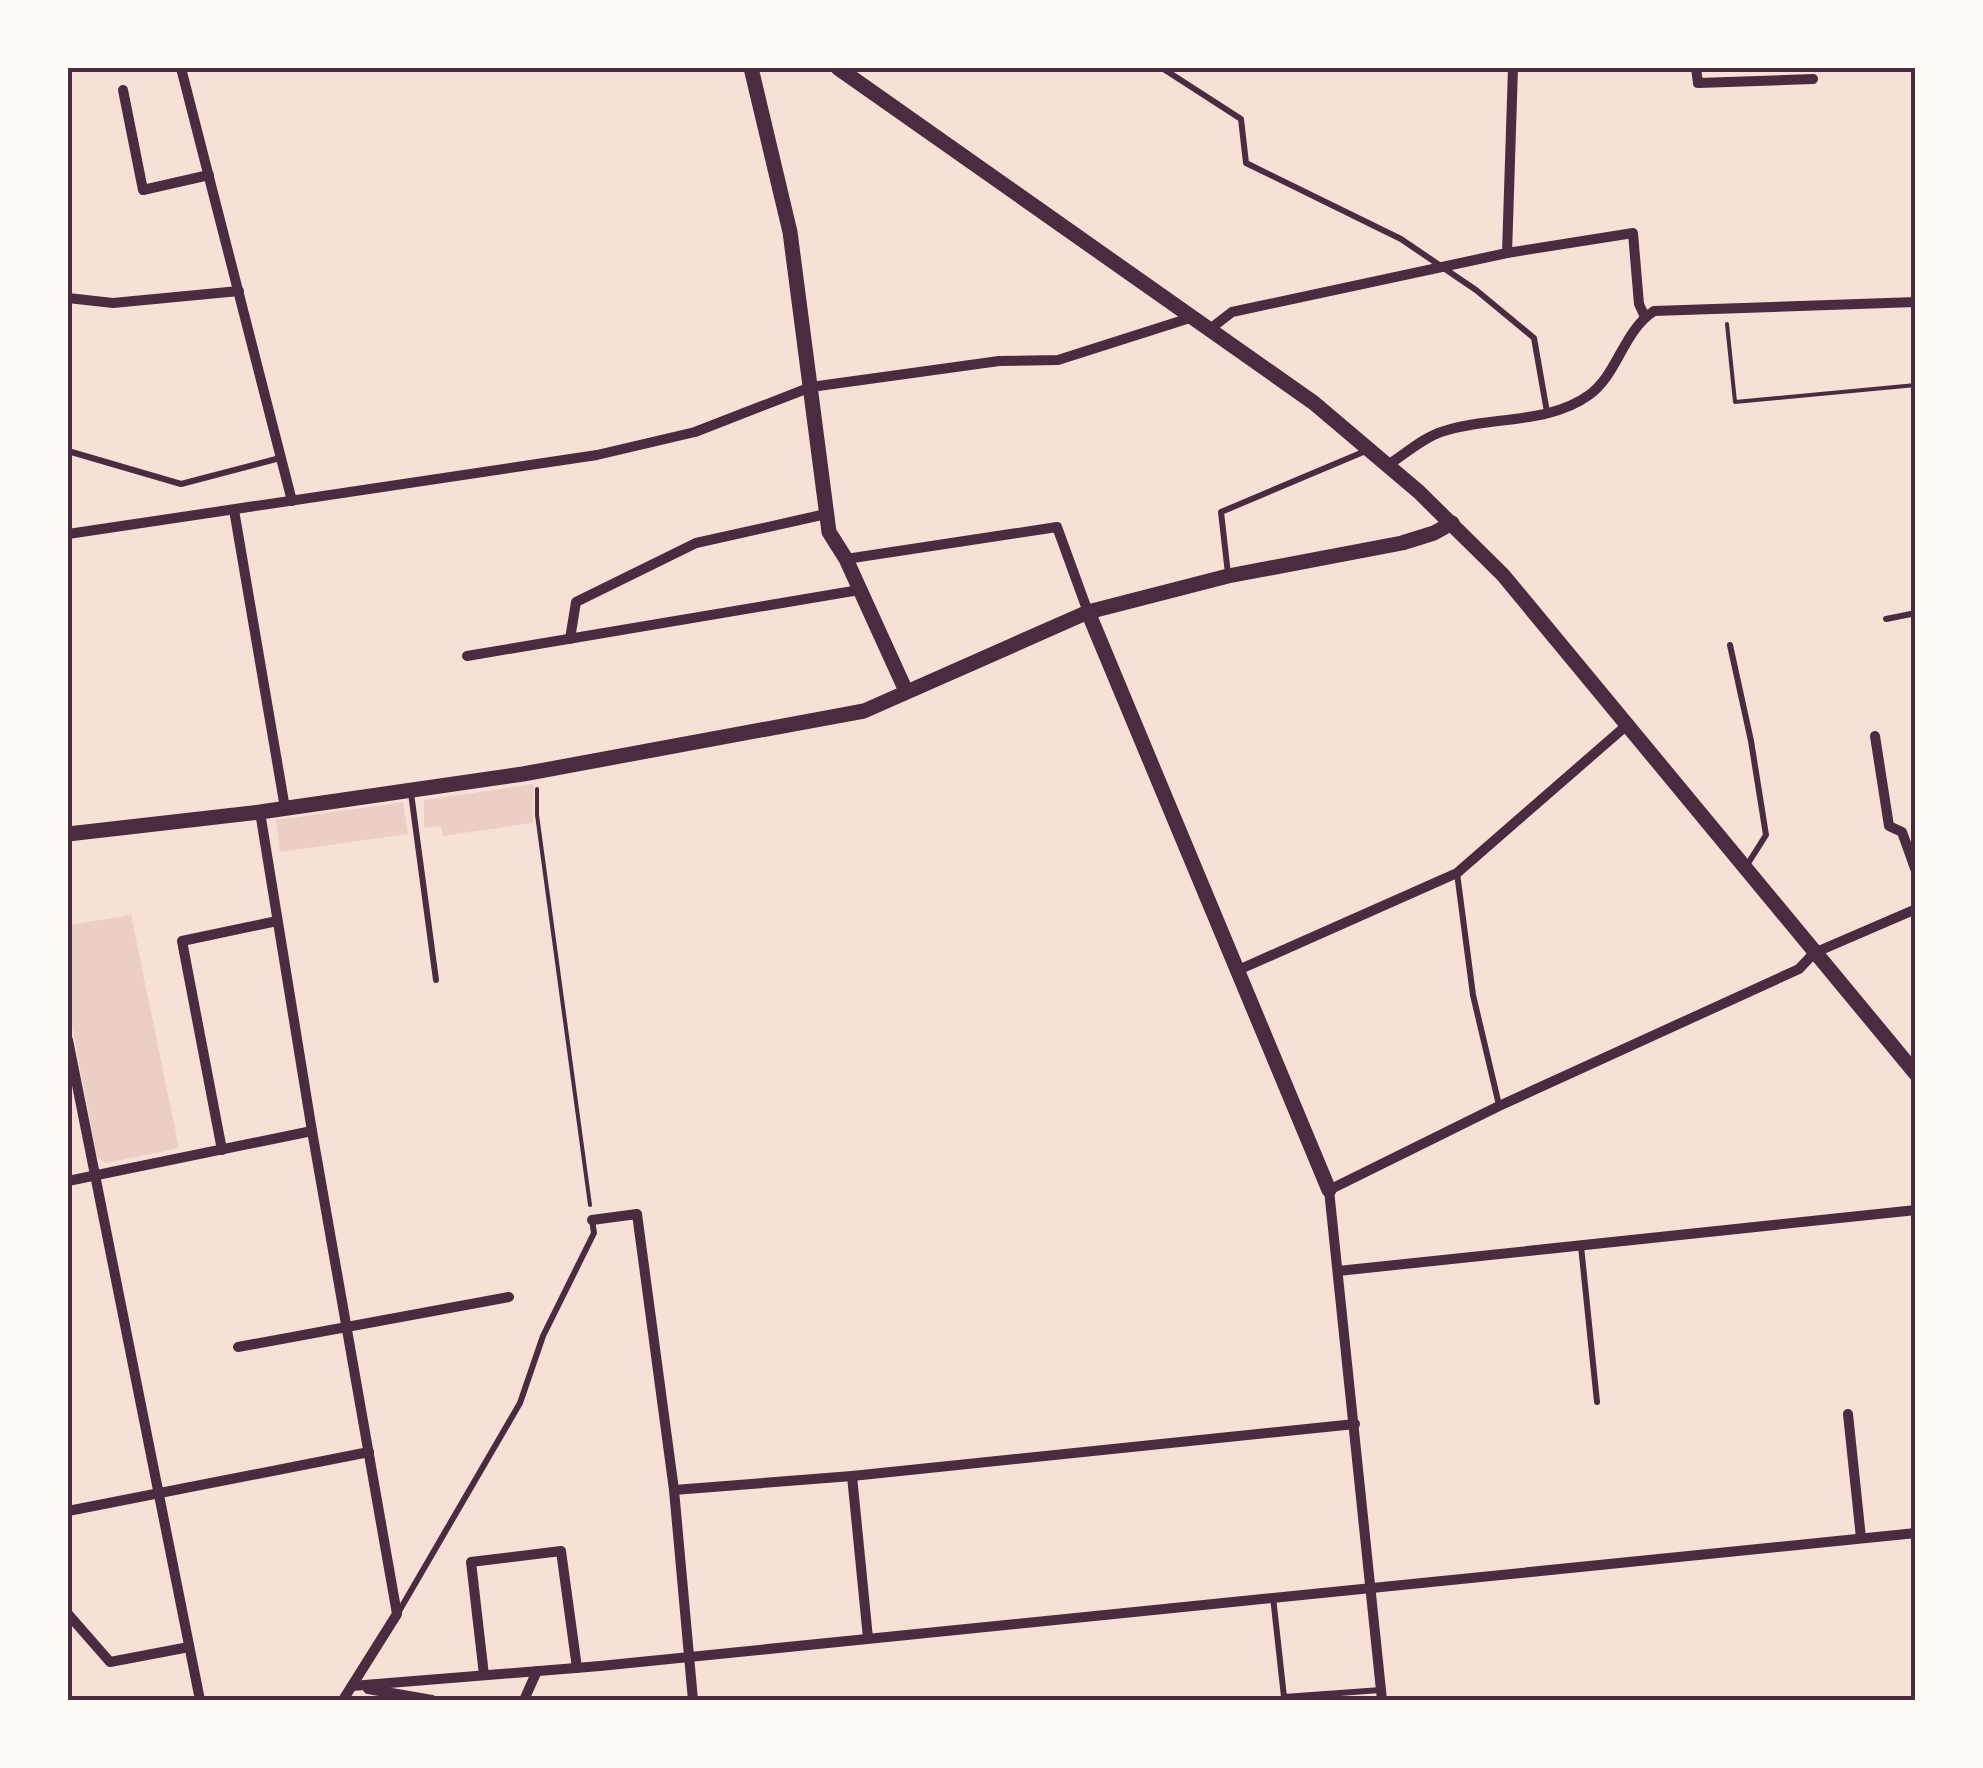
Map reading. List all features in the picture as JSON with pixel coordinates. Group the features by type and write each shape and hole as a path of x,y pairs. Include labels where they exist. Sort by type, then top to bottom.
{"street":[{"path":"181,68 292,501"},
{"path":"752,68 790,232 829,532 846,559 906,692"},
{"path":"838,68 1210,329 1370,449 1452,523 1503,575 1916,1074"},
{"path":"1507,253 1513,68"},
{"path":"1696,68 1698,83 1813,79"},
{"path":"123,90 143,190 209,175"},
{"path":"1210,329 1232,312 1507,253 1634,233 1638,304 1645,317"},
{"path":"68,298 112,304 239,292"},
{"path":"1388,465 1438,432 1547,412 1590,395 1603,382 1645,317 1666,309 1916,302"},
{"path":"68,534 597,455 695,432 811,387 999,361 1058,360 1193,317"},
{"path":"234,510 285,808"},
{"path":"570,640 576,602 653,562 696,543 826,514"},
{"path":"68,834 260,812 537,772 864,711 1088,612 1228,576 1402,543 1452,523"},
{"path":"846,559 1056,526 1236,972 1329,1190 1381,1695"},
{"path":"467,656 860,590"},
{"path":"1236,972 1457,873 1626,724"},
{"path":"1875,736 1889,826 1902,832 1916,871"},
{"path":"260,812 398,1614 343,1700"},
{"path":"1329,1190 1499,1106 1799,969 1814,953 1916,909"},
{"path":"222,1150 182,940 277,921"},
{"path":"68,1040 71,1073 96,1175 200,1700"},
{"path":"68,1181 312,1131"},
{"path":"1338,1271 1916,1210"},
{"path":"592,1220 638,1214 674,1490 694,1700"},
{"path":"238,1347 509,1297"},
{"path":"1848,1414 1860,1538"},
{"path":"674,1490 852,1476 1354,1424"},
{"path":"68,1510 369,1452"},
{"path":"852,1476 868,1638"},
{"path":"352,1686 577,1668 1916,1533"},
{"path":"484,1675 471,1562 561,1551 577,1668"},
{"path":"68,1614 110,1662 189,1647"},
{"path":"524,1700 537,1671"},
{"path":"352,1686 432,1700"}],"lane":[{"path":"1162,68 1241,118 1246,163 1401,239 1445,267 1534,338 1547,412"},
{"path":"1228,576 1221,512 1370,449"},
{"path":"68,451 181,484 280,458"},
{"path":"1886,619 1916,613"},
{"path":"1730,645 1752,741 1766,835 1744,870"},
{"path":"411,790 436,980"},
{"path":"1457,873 1473,994 1499,1106"},
{"path":"398,1614 520,1402 543,1336 594,1233 592,1220"},
{"path":"1581,1244 1597,1402"},
{"path":"1273,1596 1284,1697 1381,1695"}],"path":[{"path":"1726,310 1735,402 1916,385"},
{"path":"537,772 537,815 592,1220"}],"shaded area":[{"path":"534,784 533,823 443,836 441,826 424,828 424,800"},
{"path":"403,802 408,834 280,852 276,820"},
{"path":"131,915 179,1148 106,1163 97,1157 68,1005 68,925"}]}
